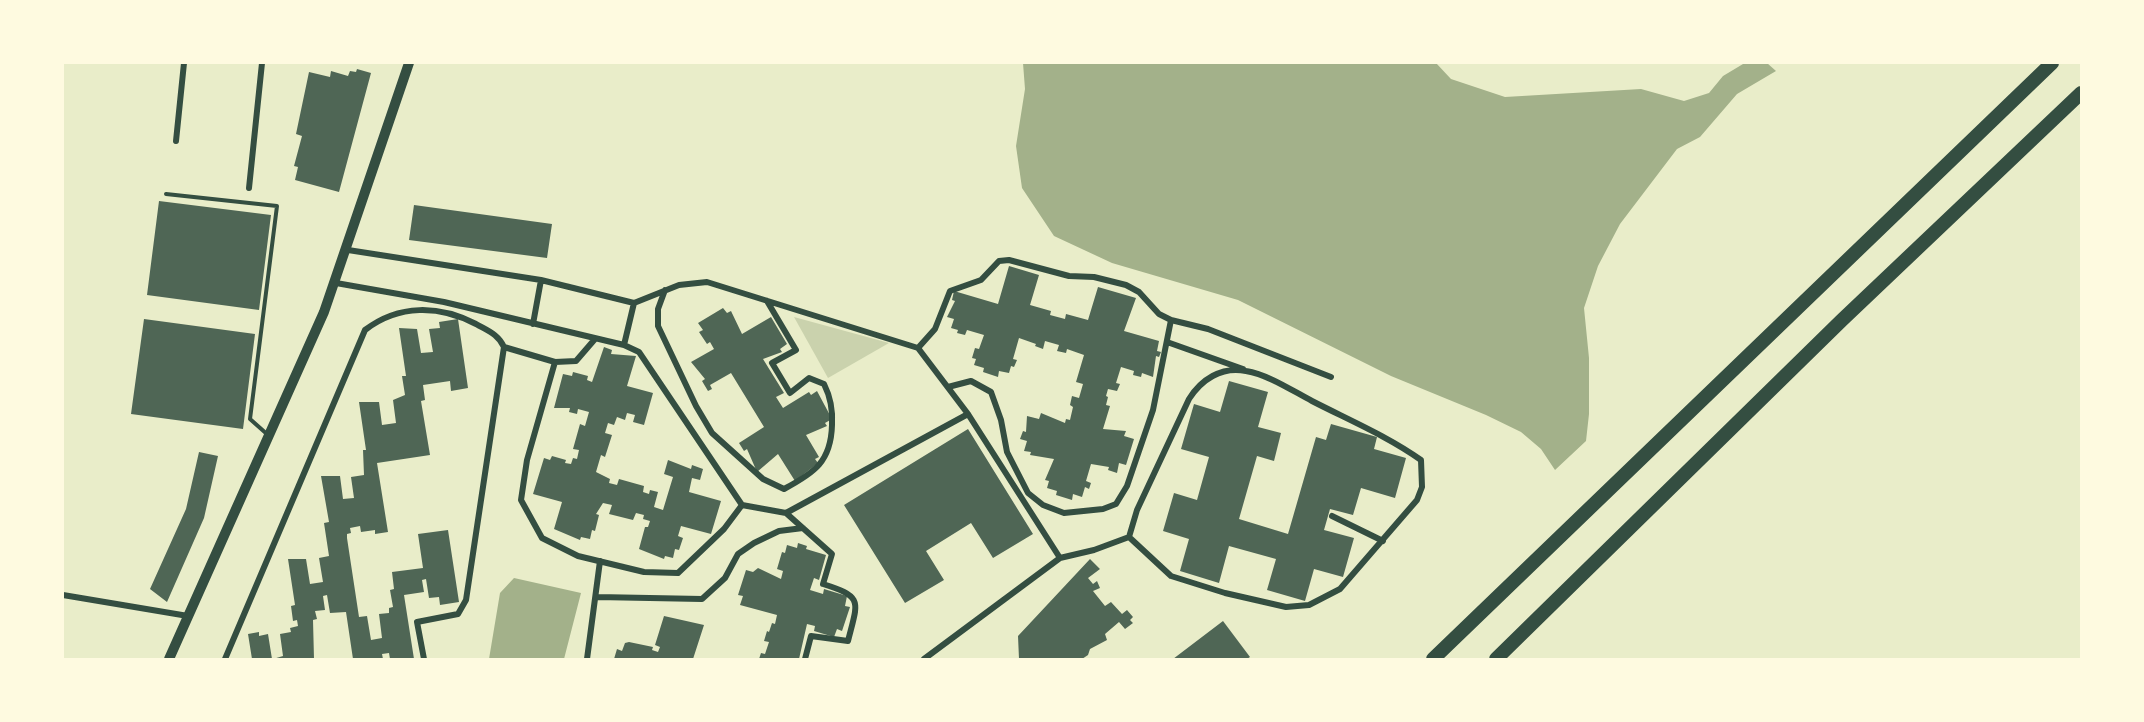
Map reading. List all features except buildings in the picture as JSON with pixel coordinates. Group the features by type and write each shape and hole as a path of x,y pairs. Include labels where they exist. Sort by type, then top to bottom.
{"highway":[{"path":"1433,659 2052,63"},
{"path":"1496,659 1842,320 2081,93"}],"main road":[{"path":"168,659 336,283 410,63"}],"street":[{"path":"176,141 184,63"},
{"path":"249,188 262,63"},
{"path":"348,250 541,280 634,303 679,285 707,282 918,348 968,414 1060,558"},
{"path":"918,348 935,329 950,291 981,280 999,261 1009,260 1069,276 1094,277 1126,285 1139,292 1159,314 1171,320 1208,329 1331,377"},
{"path":"533,324 541,280"},
{"path":"336,283 444,302 624,345 639,352 742,505 786,513 832,554 823,584 849,592 856,602 848,641 811,636 805,659"},
{"path":"664,290 658,309 658,326 696,406 712,433 763,479 784,489 805,477 824,460 832,444 833,409 824,384 809,378 790,393 772,363 796,350 766,301"},
{"path":"624,345 634,303"},
{"path":"225,659 365,330 380,318 398,312 424,309 457,314 499,337 504,347 466,600 459,614 417,622 424,659"},
{"path":"948,387 971,381 991,392 1001,420 1006,452 1029,493 1043,505 1064,513 1088,513 1116,504 1127,486 1153,410 1171,320"},
{"path":"504,347 555,362 576,361 595,339"},
{"path":"1129,537 1171,576 1225,593 1286,607 1309,605 1340,589 1418,501 1422,487 1421,460 1382,435 1269,379 1167,342"},
{"path":"555,362 527,460 521,500 542,538 578,556 644,572 678,573 724,529 742,505"},
{"path":"1129,537 1137,510 1198,384 1213,374 1244,370"},
{"path":"786,513 968,414"},
{"path":"1332,516 1383,541"},
{"path":"597,597 702,599 725,578 738,554 779,531 803,528"},
{"path":"924,659 1060,558 1094,550 1129,537"},
{"path":"587,659 600,561"},
{"path":"63,595 188,616"}],"lane":[{"path":"166,194 277,206 250,419 269,436"}],"shaded area":[{"path":"1023,63 1436,63 1451,79 1505,97 1641,89 1684,101 1709,93 1723,76 1743,64 1767,63 1776,71 1737,94 1700,137 1677,149 1620,224 1598,266 1584,308 1589,358 1589,414 1586,441 1555,470 1541,449 1521,432 1486,415 1391,376 1238,300 1112,263 1054,236 1022,188 1016,146 1025,89"},
{"path":"794,317 889,343 828,378"},
{"path":"514,578 581,593 564,659 489,659 500,593"}]}
